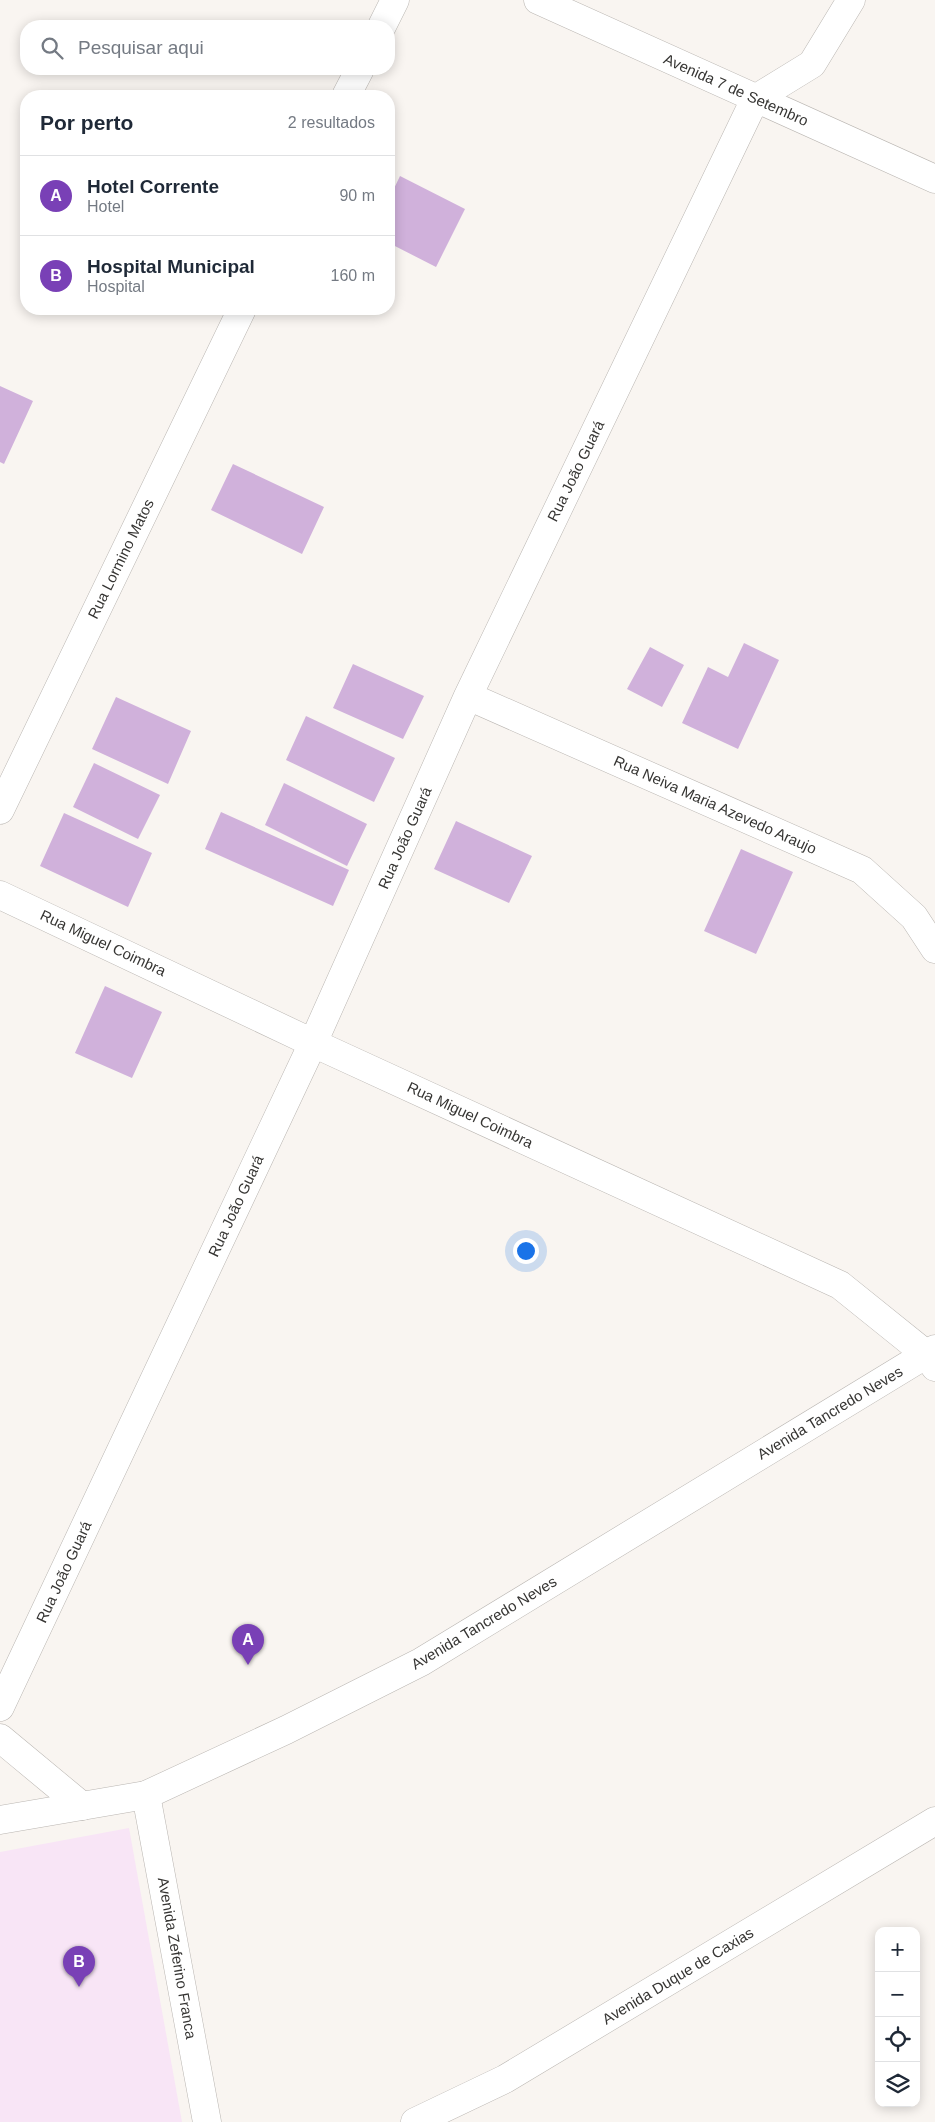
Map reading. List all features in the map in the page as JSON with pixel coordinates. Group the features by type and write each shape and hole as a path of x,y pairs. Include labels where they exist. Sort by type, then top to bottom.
{"street":[{"path":"385,20 395,0"},
{"name":"Avenida 7 de Setembro","path":"538,0 935,179"},
{"path":"755,99 812,64 851,0"},
{"path":"349,90 357,75"},
{"name":"Rua João Guará","path":"0,1707 313,1043 468,696 755,99"},
{"name":"Rua Lormino Matos","path":"0,810 239,315"},
{"name":"Rua Neiva Maria Azevedo Araujo","path":"468,696 862,870 914,917 935,949"},
{"name":"Rua Miguel Coimbra","path":"0,894 313,1043 840,1284 932,1357"},
{"name":"Avenida Tancredo Neves","path":"0,1820 146,1795 286,1730 421,1662 932,1357"},
{"path":"0,1738 82,1806"},
{"name":"Avenida Zeferino Franca","path":"146,1795 207,2122"},
{"name":"Avenida Duque de Caxias","path":"415,2122 506,2079 935,1820"}],"shaded area":[{"path":"129,1828 182,2122 0,2122 0,1852"}],"building":[{"path":"400,176 465,209 436,267 395,246 395,186"},
{"path":"0,386 33,401 4,464 0,462"},
{"path":"233,464 324,507 302,554 211,510"},
{"path":"744,643 779,660 738,749 682,723 708,667 728,677"},
{"path":"650,647 684,665 662,707 627,689"},
{"path":"353,664 424,696 403,739 333,708"},
{"path":"116,697 191,731 168,784 92,749"},
{"path":"306,716 395,758 374,802 286,760"},
{"path":"94,763 160,795 138,839 73,807"},
{"path":"284,783 367,824 347,866 265,825"},
{"path":"221,812 349,870 333,906 205,849"},
{"path":"64,813 152,853 128,907 40,866"},
{"path":"456,821 532,856 509,903 434,869"},
{"path":"741,849 793,872 756,954 704,931"},
{"path":"105,986 162,1012 132,1078 75,1053"}],"place":[{"name":"Hotel Corrente","path":"248,1665"},
{"name":"Hospital Municipal","path":"79,1987"}]}
